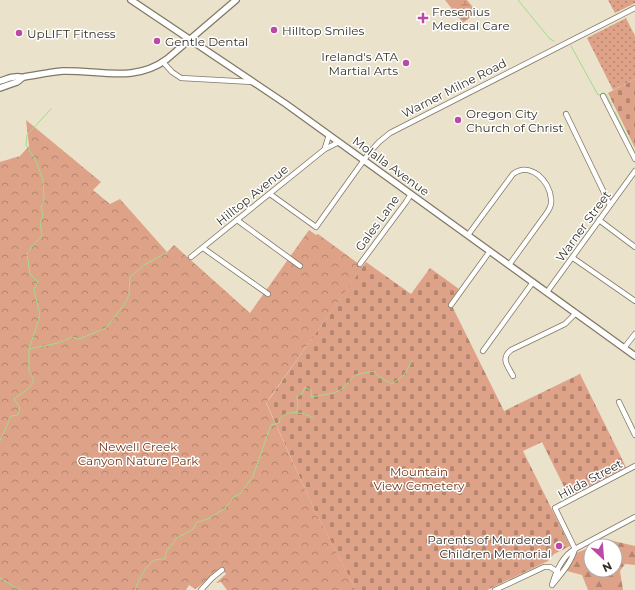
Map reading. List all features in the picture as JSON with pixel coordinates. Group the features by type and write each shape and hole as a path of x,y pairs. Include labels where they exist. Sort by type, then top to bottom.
{"main road":[{"name":"Molalla Avenue","path":"131,0 254,82 339,142 635,356"},
{"path":"0,81 16,76 22,78 62,71 124,74 135,73 152,68 163,62 236,0"},
{"path":"0,88 18,82 22,78"}],"street":[{"name":"Warner Milne Road","path":"270,194 316,227 364,160 379,142 399,127 635,8"},
{"path":"163,62 179,77 254,82"},
{"path":"603,96 635,160"},
{"path":"566,114 610,205"},
{"path":"325,149 329,135"},
{"name":"Hilltop Avenue","path":"191,257 325,149 339,142"},
{"path":"468,235 513,174 523,169 534,172 544,181 547,186 551,199 550,207 510,265"},
{"name":"Warner Street","path":"547,292 635,171"},
{"name":"Gales Lane","path":"360,264 411,194"},
{"path":"237,220 300,266"},
{"path":"599,220 635,246"},
{"path":"203,248 268,294"},
{"path":"451,305 490,251"},
{"path":"573,258 635,301"},
{"path":"483,351 533,282"},
{"path":"513,376 505,358 507,353 565,324 576,313"},
{"path":"624,348 635,334"},
{"path":"619,402 635,435"},
{"name":"Hilda Street","path":"575,549 555,508 635,466"},
{"path":"550,588 556,571 568,552 635,517"},
{"path":"550,588 573,556 575,549"},
{"path":"495,590 544,566 550,567 561,574"},
{"path":"201,590 222,570"}],"green space":[{"path":"445,0 467,0 477,12 463,23"},
{"path":"608,0 635,0 635,3 615,13"},
{"path":"626,18 635,36 635,79 613,90 587,38"},
{"path":"635,79 635,148 608,93"},
{"name":"Newell Creek Canyon Nature Park","path":"26,120 101,182 93,190 110,204 120,199 167,252 174,245 250,313 309,230 316,235 318,234 363,267 266,403 314,509 356,590 227,590 221,582 216,583 226,574 221,567 197,588 195,589 189,585 186,590 0,590 0,162 20,156 29,146"},
{"name":"Mountain View Cemetery","path":"366,262 411,294 430,268 459,289 450,302 504,411 580,374 626,467 569,497 542,442 523,451 570,546 554,554 548,561 487,590 356,590 314,509 266,402"},
{"path":"623,543 635,546 635,565 625,564 623,567"},
{"path":"583,550 583,578 582,575 567,571 569,556"},
{"path":"583,578 621,578 623,590 588,590"}],"waterway":[{"path":"518,0 550,39 554,41"},
{"path":"571,46 598,95 606,94 612,106"},
{"path":"0,441 11,416 18,415 20,408 14,399 28,389 34,381 29,371 29,349 40,315 34,290 38,282 30,274 27,253 42,235 40,223 43,215 41,207 44,200 43,180 36,161 26,145 27,135 51,109"},
{"path":"615,112 635,153"},
{"path":"29,349 58,343 72,337 79,339 106,328 124,305 129,295 130,277 144,265 168,252"},
{"path":"296,412 298,408 297,396 302,394 305,387 312,391 311,397 334,393 342,389 355,375 374,371 378,376 392,384 404,375 412,361"},
{"path":"135,590 148,565 155,560 165,559 166,552 177,538 193,529 197,522 208,519 225,508 235,496 240,494 253,476 271,425 279,423 281,418 288,413 299,413 313,418"},
{"path":"0,578 21,590"}],"place":[{"name":"Fresenius Medical Care","path":"423,18"},
{"name":"Hilltop Smiles","path":"274,30"},
{"name":"UpLIFT Fitness","path":"19,33"},
{"name":"Gentle Dental","path":"157,41"},
{"name":"Ireland's ATA Martial Arts","path":"406,63"},
{"name":"Oregon City Church of Christ","path":"458,120"},
{"name":"Parents of Murdered Children Memorial","path":"559,546"}]}
